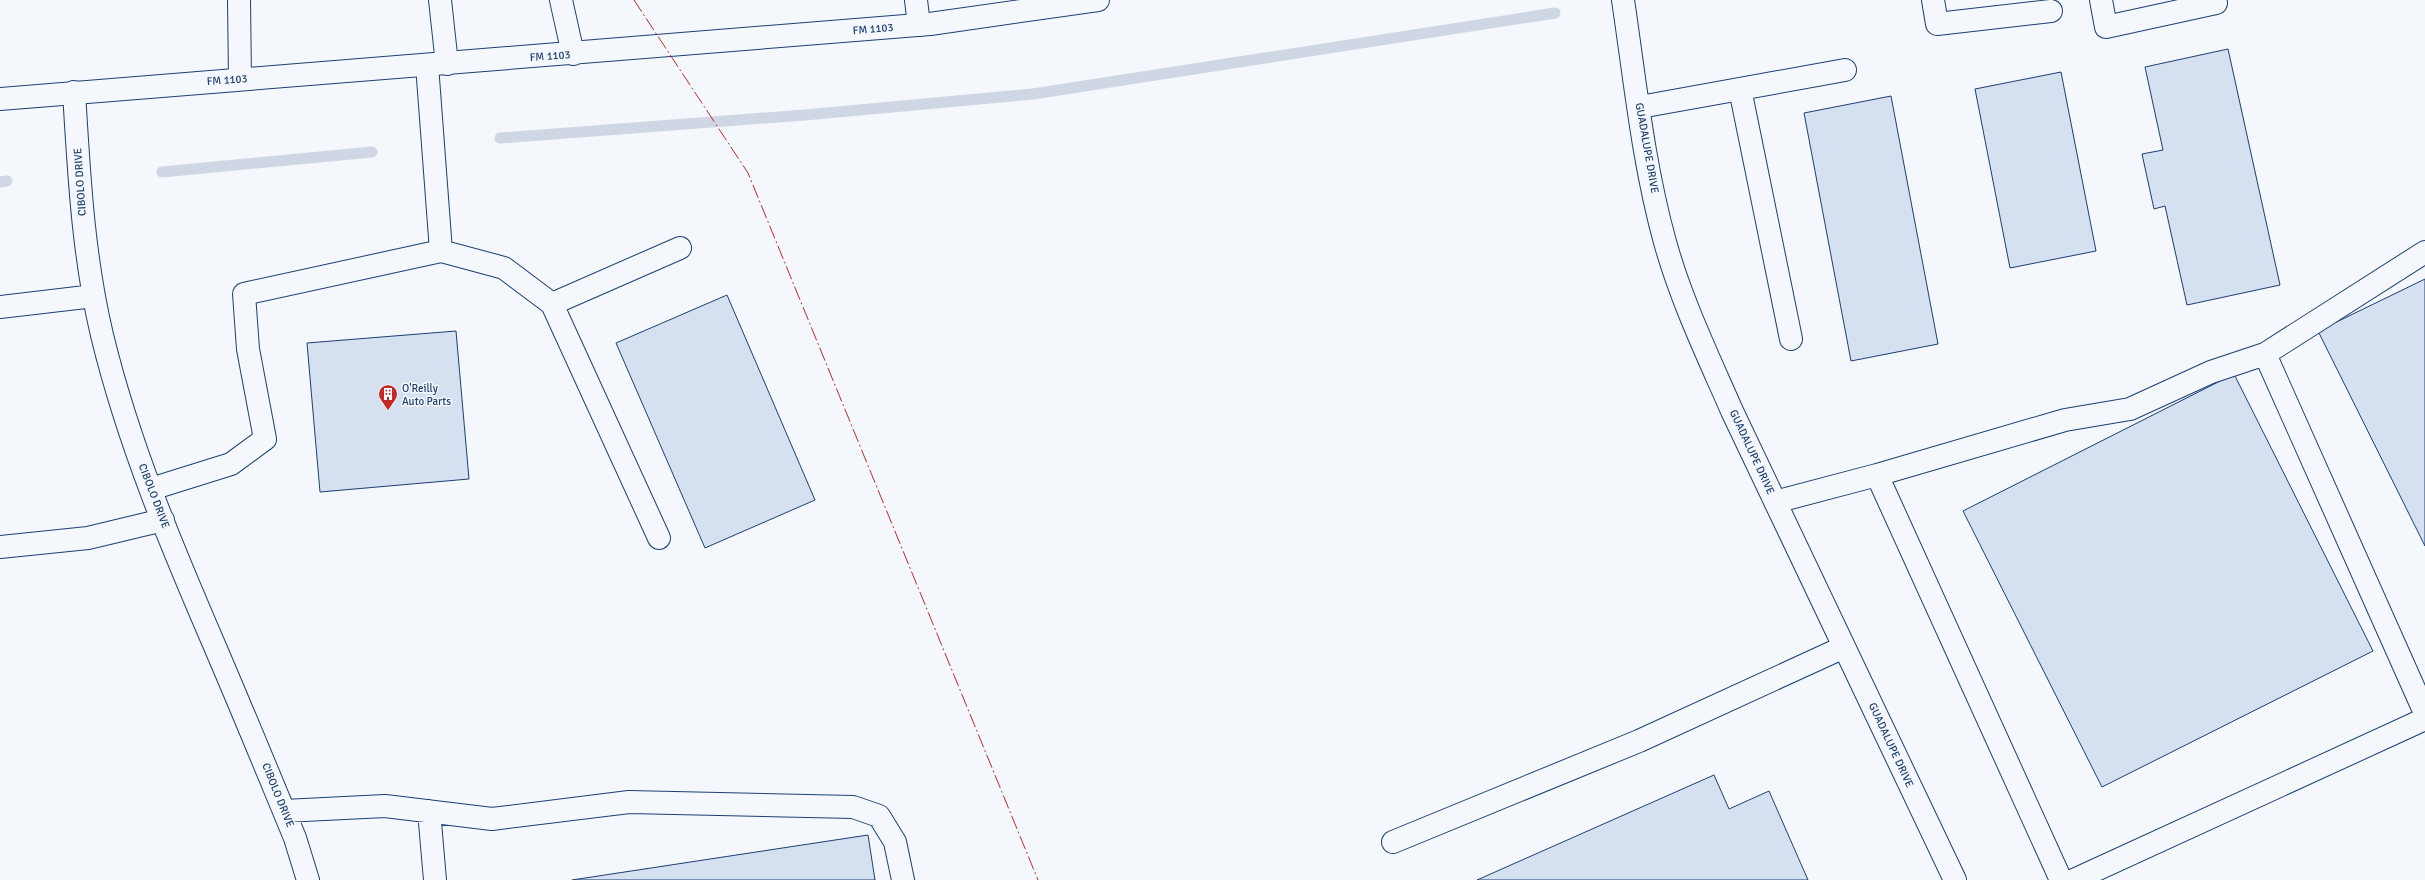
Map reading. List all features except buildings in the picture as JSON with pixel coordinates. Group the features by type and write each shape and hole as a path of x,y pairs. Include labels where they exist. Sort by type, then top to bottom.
{"street":[{"path":"239,0 240,79"},
{"path":"440,0 437,65 441,251"},
{"path":"561,0 573,54"},
{"path":"916,0 919,25"},
{"name":"FM 1103","path":"0,99 919,25 1098,0"},
{"name":"GUADALUPE DRIVE","path":"1623,0 1652,182 1665,243 1701,340 1775,502 1955,880"},
{"path":"1933,0 1937,24 2051,11"},
{"path":"2101,0 2106,26 2216,3"},
{"path":"1640,107 1845,70"},
{"path":"1740,89 1791,339"},
{"name":"CIBOLO DRIVE","path":"74,92 80,205 94,296 118,397 163,520 296,838 308,880"},
{"path":"552,304 680,248"},
{"path":"151,489 231,464 265,439 248,350 244,294 441,251 504,268 552,304 659,538"},
{"path":"1775,502 1877,475 2064,420 2130,409 2210,372 2265,354 2425,252"},
{"path":"0,308 94,296"},
{"path":"2265,354 2425,713"},
{"path":"1877,475 2061,880"},
{"path":"0,547 88,538 163,520"},
{"path":"1393,842 1639,741 1844,647"},
{"path":"2074,880 2425,719"},
{"path":"284,811 385,806 492,819 630,802 853,807 879,816 895,842 903,880"},
{"path":"429,811 435,880"}],"waterway":[{"path":"500,138 805,115 1033,94 1555,13"},
{"path":"162,172 372,152"},
{"path":"0,182 7,181"}],"power":[{"path":"634,0 748,173 1038,880"}],"place":[{"name":"O'Reilly Auto Parts","path":"388,411"}]}
